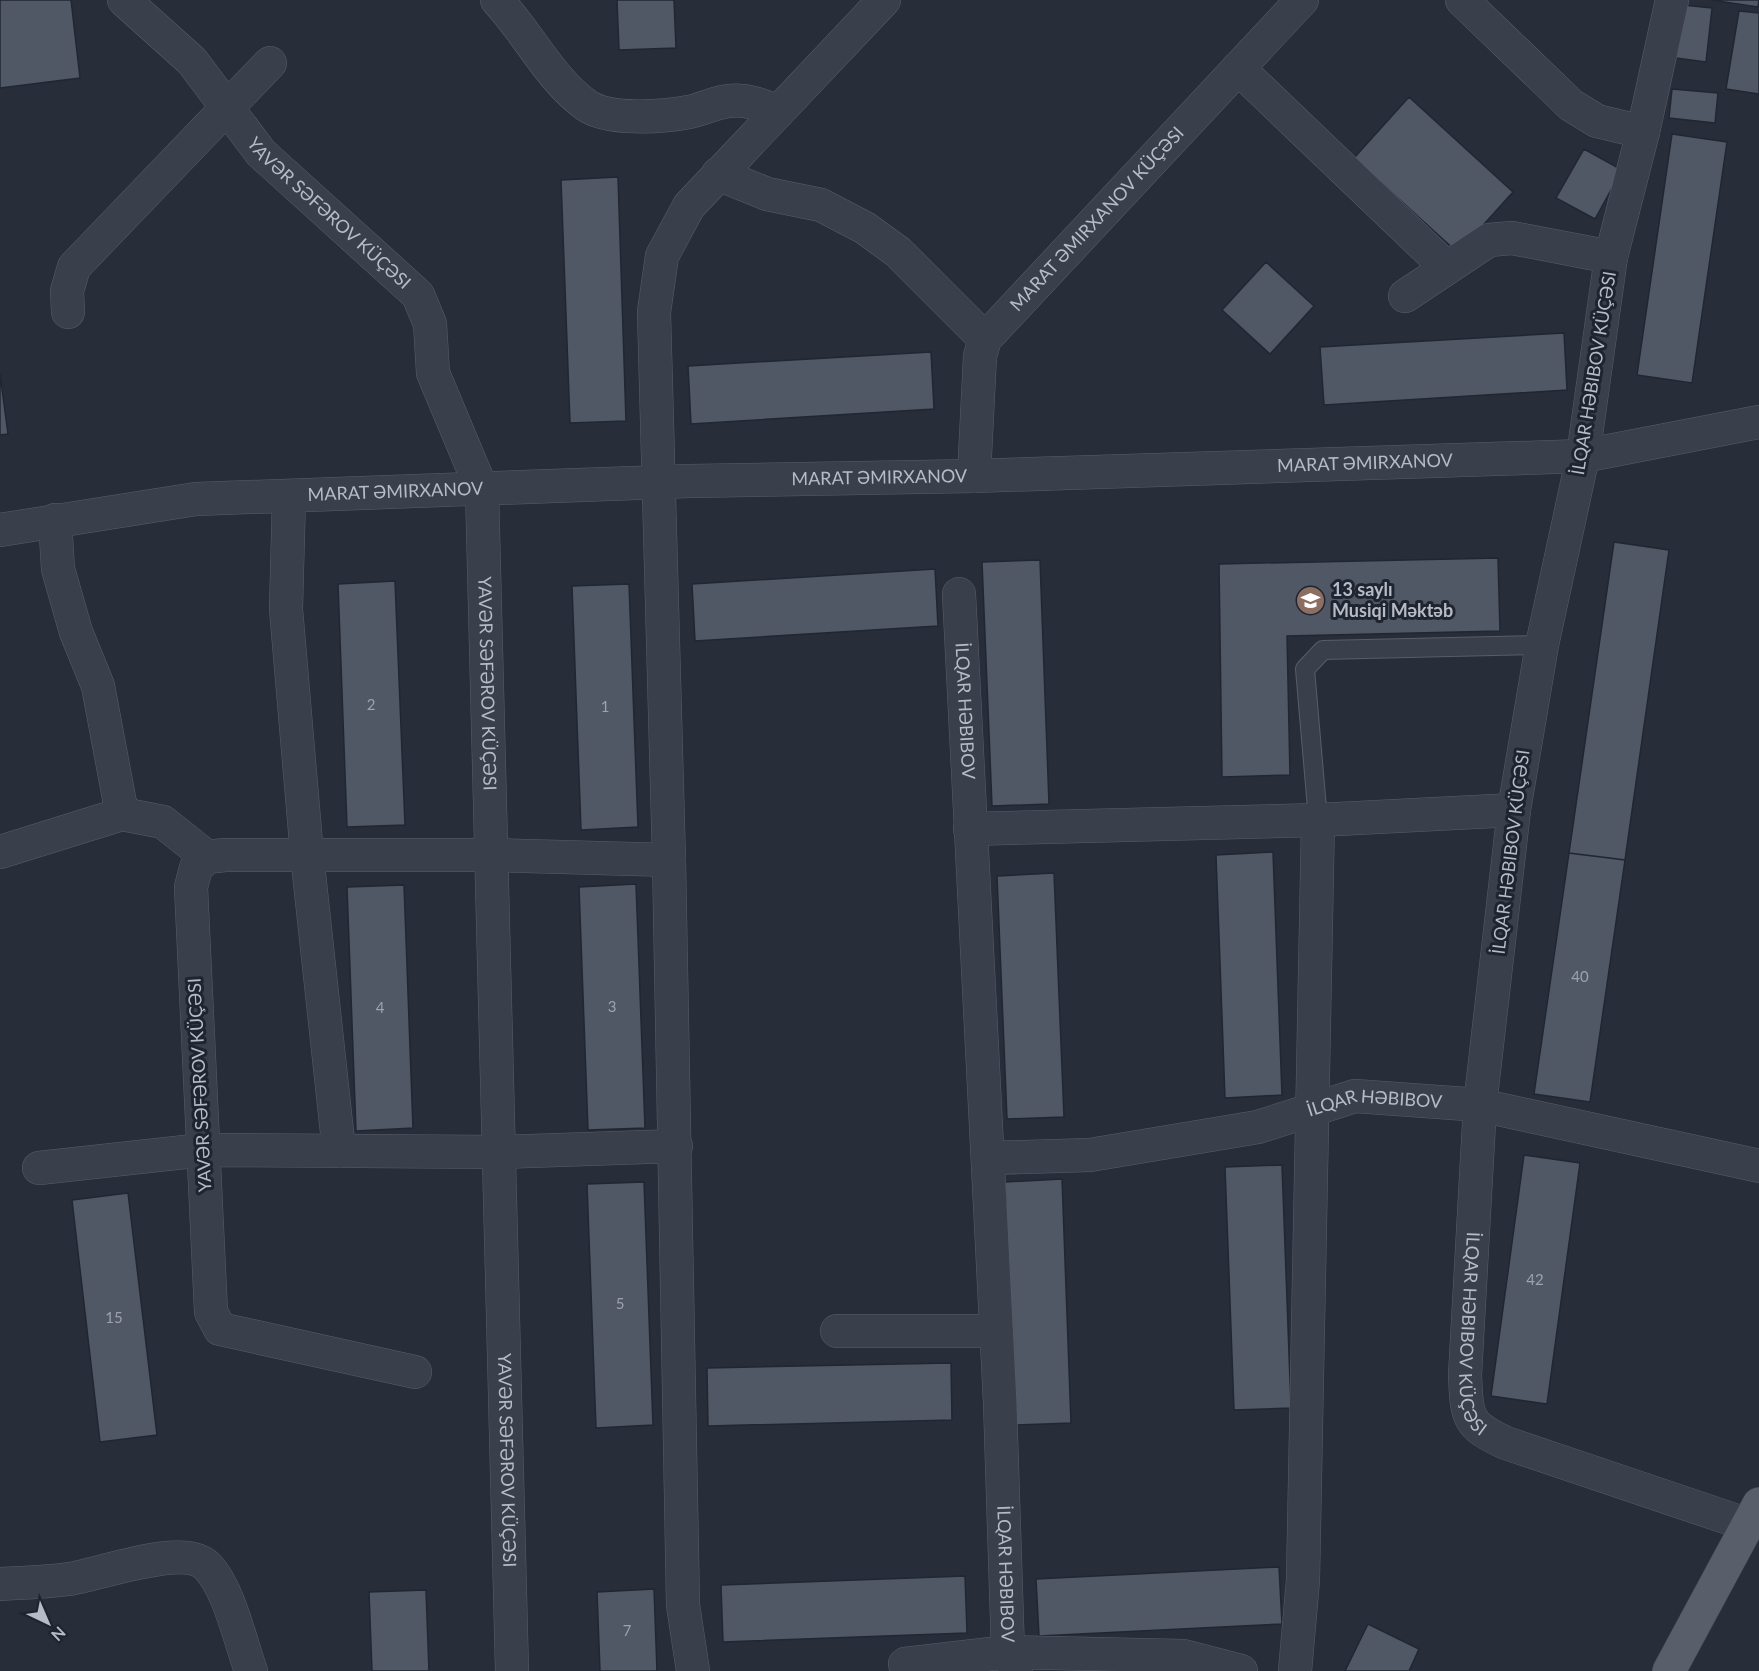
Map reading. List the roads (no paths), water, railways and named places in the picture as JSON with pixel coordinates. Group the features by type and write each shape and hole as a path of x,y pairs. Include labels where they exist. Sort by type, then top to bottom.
{"main road":[{"path":"1669,1671 1752,1514"}],"street":[{"name":"YAVƏR SƏFƏROV KÜÇƏSI","path":"124,0 192,61 261,153 418,295 430,324 433,373 482,490 512,1671"},
{"path":"497,0 569,91 588,107 608,113 642,116 689,112 729,101 754,102 778,112"},
{"path":"693,1671 683,1605 676,1146 654,312 656,283 662,256 689,206 884,0"},
{"name":"MARAT ƏMIRXANOV KÜÇƏSI","path":"985,339 1302,0"},
{"path":"1462,0 1571,105 1597,121 1643,132"},
{"name":"İLQAR HƏBIBOV KÜÇƏSI","path":"1672,0 1643,132 1611,257 1583,456 1542,645 1514,810 1480,1105 1465,1375 1466,1410 1479,1431 1506,1443 1752,1514"},
{"path":"68,312 67,291 74,267 270,63"},
{"path":"1238,68 1447,268"},
{"path":"718,174 767,194 821,205 865,228 898,252 985,339 980,356 974,476"},
{"path":"1405,296 1489,240 1512,238 1611,257"},
{"name":"MARAT ƏMIRXANOV","path":"0,530 196,499 1583,456 1759,422"},
{"path":"289,497 286,609 307,855 339,1151"},
{"path":"55,520 58,569 76,632 98,686 122,814"},
{"name":"İLQAR HƏBIBOV","path":"959,594 1012,1662 1183,1656 1241,1671"},
{"path":"970,829 1318,820 1514,810"},
{"path":"0,852 122,814 163,822 207,857 492,855 669,860"},
{"path":"1295,1671 1304,1580 1318,820"},
{"name":"YAVƏR SƏFƏROV KÜÇƏSI","path":"207,857 196,868 191,887 211,1312 220,1329 415,1372"},
{"name":"İLQAR HƏBIBOV","path":"988,1158 1090,1155 1258,1127 1355,1096 1480,1105 1759,1166"},
{"path":"39,1168 203,1150 500,1152 676,1146"},
{"path":"837,1330 996,1331"},
{"path":"0,1584 71,1578 156,1558 188,1559 205,1563 218,1578 251,1671"},
{"path":"905,1664 1012,1662"}],"lane":[{"path":"1318,820 1305,669 1323,650 1542,645"}],"place":[{"name":"13 saylı Musiqi Məktəb","path":"1311,600"}]}
